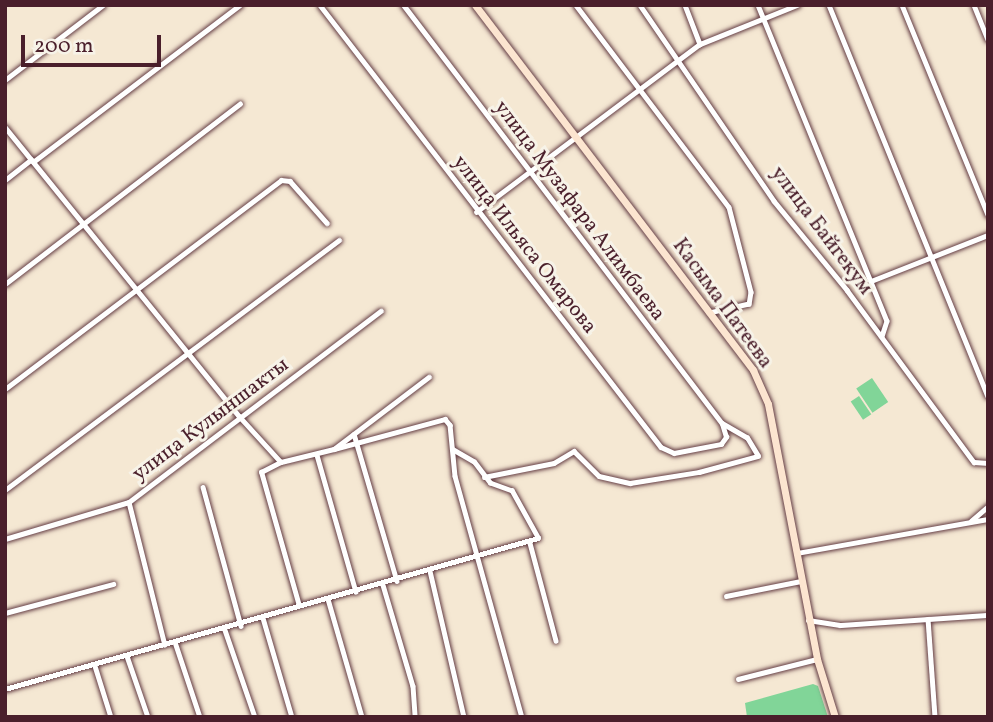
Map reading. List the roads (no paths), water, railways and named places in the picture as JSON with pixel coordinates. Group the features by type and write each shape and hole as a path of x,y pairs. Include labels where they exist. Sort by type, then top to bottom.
{"main road":[{"name":"Касыма Патеева","path":"475,5 753,370 768,404 808,620 835,717"}],"street":[{"path":"5,80 103,5"},
{"path":"5,180 240,5"},
{"name":"улица Ильяса Омарова","path":"320,5 476,212 661,447 674,453 686,452 721,444 726,437"},
{"name":"улица Музафара Алимбаева","path":"403,5 722,424 726,437"},
{"path":"576,5 729,207 751,292 749,304 709,313"},
{"name":"улица Байгекум","path":"639,5 679,58 774,201 975,462 988,463"},
{"path":"685,5 700,44"},
{"path":"758,5 887,321 881,337"},
{"path":"476,212 700,44 797,5"},
{"path":"829,5 988,396"},
{"path":"902,5 988,215"},
{"path":"974,5 988,39"},
{"path":"5,284 240,104"},
{"path":"5,127 239,416 281,462"},
{"path":"5,389 281,180 290,181 327,223"},
{"path":"872,281 988,235"},
{"path":"5,490 339,240"},
{"name":"улица Кулыншакты","path":"5,539 129,502 381,311"},
{"path":"334,449 429,376"},
{"path":"299,606 261,472 281,462 358,446 445,419 453,450 455,477 522,717"},
{"path":"483,477 554,463 574,451 599,476 630,483 699,472 758,456 747,439 722,424"},
{"path":"354,434 397,581"},
{"path":"5,689 241,626 299,606 383,585 530,543 538,538 538,531 512,491 483,477 474,461 453,450"},
{"path":"317,455 356,592"},
{"path":"203,487 241,626"},
{"path":"129,502 165,645"},
{"path":"971,522 988,506"},
{"path":"797,553 988,519"},
{"path":"530,543 556,641"},
{"path":"430,571 464,717"},
{"path":"726,596 802,581"},
{"path":"5,613 113,584"},
{"path":"383,585 413,686 415,717"},
{"path":"328,599 362,717"},
{"path":"808,620 840,625 988,615"},
{"path":"262,618 292,717"},
{"path":"928,619 935,717"},
{"path":"225,630 255,717"},
{"path":"175,642 200,717"},
{"path":"127,656 148,717"},
{"path":"738,679 817,659"},
{"path":"95,666 110,717"}]}
